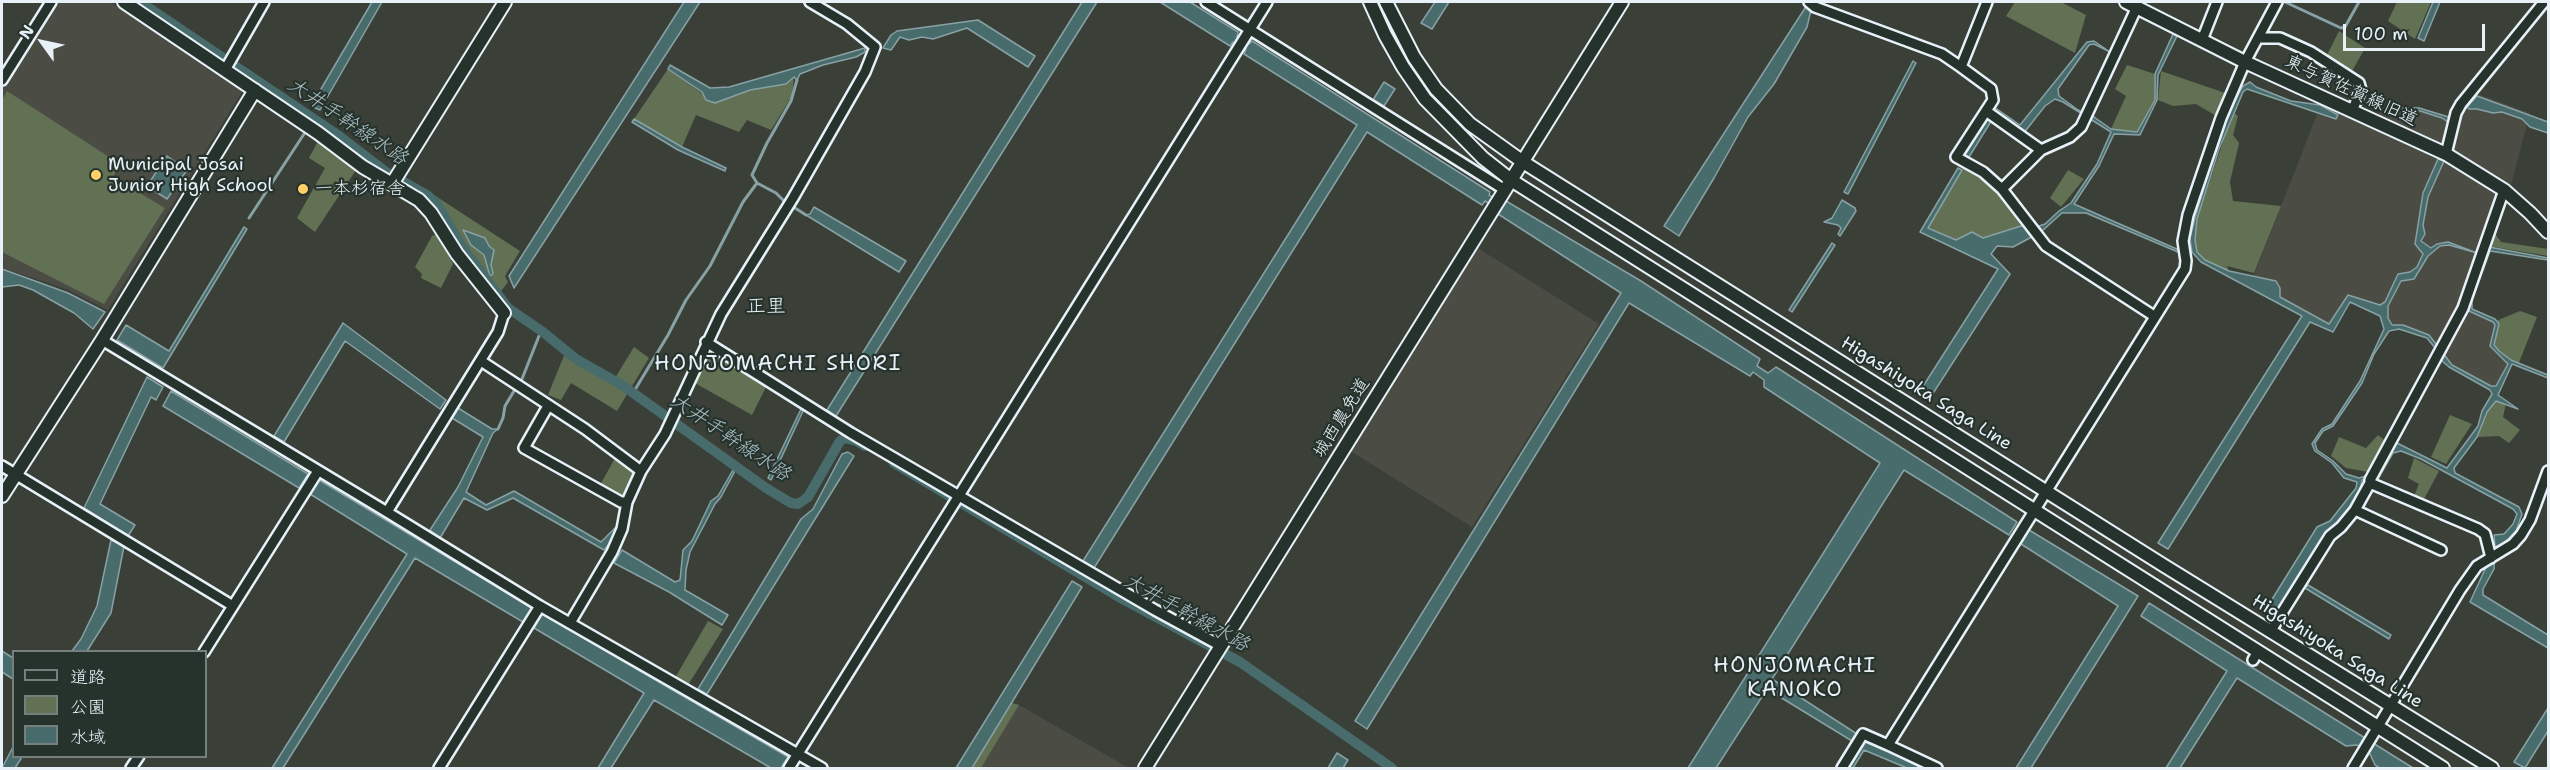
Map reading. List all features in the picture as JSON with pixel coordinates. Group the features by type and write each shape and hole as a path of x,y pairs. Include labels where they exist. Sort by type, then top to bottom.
{"main road":[{"path":"124,2 395,180 431,213 457,254 504,313"},
{"path":"395,180 505,2"},
{"path":"1370,2 1398,59 1425,99 1483,158 1502,195 2034,511 2255,656 2443,768"},
{"name":"Higashiyoka Saga Line","path":"1386,2 1414,57 1436,89 1470,124 1523,162 2270,632 2492,768"},
{"name":"城西農免道","path":"1145,768 1622,2"},
{"name":"東与賀佐賀線旧道","path":"2132,4 2245,62 2446,154 2504,190 2548,232"},
{"path":"2,496 102,340 255,90"}],"street":[{"path":"2,80 51,2"},
{"path":"226,68 264,2"},
{"path":"570,623 612,552 622,529 627,502 641,471 671,420 706,342 741,279 789,204 865,72 875,47 847,24 810,2"},
{"path":"1206,2 1502,195"},
{"path":"789,768 1267,2"},
{"path":"1961,67 1987,2"},
{"path":"2202,40 2217,2"},
{"path":"1888,745 2185,269 2183,241 2188,215 2221,118 2245,62 2277,2"},
{"path":"2446,154 2456,113 2461,104 2544,2"},
{"path":"1812,4 1942,54 1991,90 1993,100 1990,114 1956,157 1983,171 2002,189 2036,236 2064,260 2154,316"},
{"path":"2002,189 2041,150 2070,137 2081,127 2132,4"},
{"path":"2258,38 2280,38 2290,42 2311,52 2359,83 2361,90 2352,111"},
{"path":"1990,114 2041,150"},
{"path":"2270,632 2330,536 2355,510 2438,358 2463,308 2504,190"},
{"path":"387,512 481,361 498,332 504,313"},
{"path":"102,340 540,606 822,768"},
{"path":"706,342 851,433 1155,610 1218,651"},
{"path":"481,361 585,429 641,471"},
{"path":"548,406 524,448 621,502 627,502"},
{"path":"850,445 851,433"},
{"path":"2,466 233,606"},
{"path":"205,650 318,471"},
{"path":"2353,768 2460,590 2478,566 2513,544 2521,535 2530,520 2548,471"},
{"path":"2371,479 2486,534 2491,558"},
{"path":"2355,510 2441,550"},
{"path":"439,768 540,606"},
{"path":"1842,768 1863,734 1937,768"}],"shaded area":[{"name":"Municipal Josai Junior High School","path":"57,2 110,2 243,90 108,310 66,289 3,268 2,88"},
{"path":"2478,94 2530,113 2511,185 2447,147 2377,117 2381,110 2417,106 2457,120 2462,107"},
{"path":"2322,102 2438,156 2504,200 2468,309 2496,321 2511,361 2495,389 2451,366 2428,336 2402,326 2387,329 2381,310 2349,300 2332,329 2250,285"},
{"path":"1476,247 1599,324 1472,527 1349,450"},
{"path":"1019,705 1129,768 981,768"}],"green space":[{"path":"2015,2 2061,2 2086,15 2075,53 2006,16"},
{"path":"2397,2 2431,2 2415,39 2388,21"},
{"path":"2339,31 2365,48 2351,73 2326,57"},
{"path":"2127,65 2155,74 2155,100 2137,132 2111,129 2126,96 2115,89"},
{"path":"668,69 715,103 750,90 786,84 794,77 792,96 771,130 747,120 739,132 696,115 682,147 634,119"},
{"path":"2161,71 2228,94 2218,117 2196,104 2173,106 2158,100"},
{"path":"7,91 120,164 113,177 165,208 104,304 2,252 2,100"},
{"path":"2233,112 2238,116 2233,135 2239,143 2230,182 2233,201 2281,206 2254,273 2227,266 2229,271 2205,260 2197,252 2195,240 2197,219"},
{"path":"318,141 356,170 315,232 297,218 325,168 309,158"},
{"path":"1965,165 1981,173 1998,190 2021,226 1983,238 1972,232 1956,240 1928,227"},
{"path":"2068,170 2084,179 2061,207 2050,198"},
{"path":"434,195 520,251 505,276 508,282 499,294 462,242"},
{"path":"437,234 453,264 441,288 421,278 422,274 415,267 432,236"},
{"path":"2492,235 2496,235 2501,242 2548,249 2548,256 2488,246"},
{"path":"2520,311 2537,317 2518,365 2492,348 2496,321"},
{"path":"708,345 768,383 752,415 693,382"},
{"path":"634,347 649,358 617,411 571,383 561,400 548,395 565,353 612,383"},
{"path":"2496,401 2506,403 2503,417 2520,430 2509,443 2499,436 2477,437 2487,412"},
{"path":"2450,415 2472,424 2446,464 2431,457"},
{"path":"2378,435 2387,442 2368,472 2346,468 2331,456 2339,437 2366,448"},
{"path":"615,458 633,470 635,475 624,496 618,498 599,487"},
{"path":"2414,458 2439,471 2423,501 2414,496 2419,484 2408,478"},
{"path":"708,621 723,629 688,685 675,678"},
{"path":"1012,703 1019,705 981,768 972,768"}],"water":[{"path":"372,2 382,2 320,110 311,106"},
{"path":"684,2 700,2 514,288 509,276"},
{"path":"1082,2 1097,2 836,416 827,410"},
{"path":"1160,2 1190,2 1238,32 1237,37 1249,44 1252,41 1490,192 1489,195 1504,204 1506,201 1641,281 1760,359 1757,366 1768,373 1776,367 2017,522 2009,535 1904,470 1772,679 1857,734 1852,741 1767,689 1716,768 1688,768 1880,463 1764,387 1764,380 1753,372 1750,376 1629,303 1367,729 1355,721 1621,293 1498,214 1500,210 1485,201 1482,205 1367,132 1094,568 1083,561 1357,125 1244,54 1246,49 1233,42 1230,46"},
{"path":"1435,2 1449,2 1432,29 1421,23"},
{"path":"1809,2 1817,2 1811,10 1807,27 1774,84 1748,117 1679,236 1664,226"},
{"path":"2433,2 2440,2 2424,41 2418,38"},
{"path":"978,20 1035,56 1028,67 967,28 933,39 922,37 909,40 900,37 891,50 883,48 891,35 897,31"},
{"path":"2173,34 2177,36 2158,75 2157,100 2140,135 2114,134 2099,166 2074,204 2179,250 2178,252 2086,213 2062,213 2041,232 2013,247 1997,246 1991,254 2010,274 1930,398 1920,391 1998,269 1920,232 1958,168 1962,170 1928,228 1956,240 1972,232 1983,238 2021,226 2036,227 2045,224 2071,203 2097,164 2111,132 2055,99 2045,106 2023,134 1995,115 1969,157 1965,155 1994,107 2020,125 2087,42 2094,41 2110,52 2094,44 2089,45 2058,89 2059,96 2111,129 2137,132 2155,100 2155,74"},
{"path":"865,48 865,52 856,57 823,65 800,74 797,80 794,77 786,84 750,90 715,103 706,100 702,92 668,69 670,65 710,88 729,87"},
{"path":"1913,61 1916,63 1848,194 1844,192"},
{"path":"1384,82 1395,89 1384,106 1373,100"},
{"path":"2250,82 2256,87 2291,101 2320,105 2338,115 2336,119 2247,89 2243,92 2219,149 2197,219 2195,240 2197,252 2205,260 2229,271 2276,281 2280,288 2280,297 2329,324 2348,295 2380,305 2385,302 2398,274 2410,272 2417,267 2423,254 2415,244 2423,193 2438,159 2444,161 2428,197 2423,225 2425,234 2421,241 2431,248 2448,242 2477,253 2449,245 2440,246 2428,256 2414,279 2401,281 2388,306 2388,318 2392,325 2403,325 2429,335 2452,365 2491,386 2496,386 2508,364 2490,346 2495,325 2469,311 2469,300 2489,247 2548,258 2548,260 2490,251 2472,300 2472,309 2495,319 2499,324 2494,345 2499,351 2511,360 2548,375 2548,378 2512,364 2498,395 2518,409 2496,401 2487,412 2477,437 2454,468 2455,473 2519,507 2522,514 2516,531 2500,547 2495,546 2494,535 2504,534 2513,524 2517,514 2513,509 2421,459 2401,451 2393,453 2377,481 2362,480 2359,496 2338,525 2325,533 2276,615 2266,609 2317,527 2330,521 2356,488 2357,482 2344,478 2332,463 2315,451 2312,444 2322,429 2332,424 2360,381 2384,329 2380,316 2350,302 2333,332 2310,322 2168,549 2158,543 2302,316 2201,262 2192,252 2190,238 2216,147 2229,109 2243,86","holes":["2399,329 2427,338 2441,360 2449,367 2490,390 2492,394 2482,411 2478,426 2447,468 2395,442 2375,477 2359,478 2346,474 2317,450 2315,443 2323,431 2333,426 2362,383 2374,354 2389,331"]},
{"path":"2477,96 2548,122 2548,133 2530,127 2522,119 2502,112 2493,113 2469,109 2467,107"},
{"path":"2386,108 2419,108 2452,118 2444,147 2448,122 2417,110 2385,110"},
{"path":"634,119 682,147 726,168 725,171 678,150 632,122"},
{"path":"167,156 187,170 167,199 147,186"},
{"path":"1842,200 1856,211 1840,236 1838,234 1841,228 1838,225 1824,222 1832,218"},
{"path":"814,207 906,261 899,272 806,215 810,214"},
{"path":"244,227 247,229 163,368 117,340 126,325 169,351"},
{"path":"463,230 485,238 494,250 491,265 493,274 490,276 484,255 471,245"},
{"path":"1832,243 1835,245 1792,312 1789,310"},
{"path":"2,269 68,293 105,312 93,329 74,313 33,290 19,285 2,287"},
{"path":"343,323 446,400 440,409 345,341 284,442 274,436"},
{"path":"147,377 163,387 156,400 151,397 100,504 135,525 128,536 84,508"},
{"path":"171,391 308,474 299,488 163,406"},
{"path":"802,407 804,409 771,480 768,478"},
{"path":"458,408 492,429 498,429 493,433 466,492 486,505 514,491 601,542 617,526 621,511 620,524 604,550 513,498 487,510 464,498 440,538 430,530 458,487 483,437 452,418"},
{"path":"848,452 854,456 707,694 698,689 801,519 813,509 842,454"},
{"path":"733,470 735,471 690,552 686,570 685,590 728,615 722,625 669,592 614,563 622,550 675,582 680,580 683,550 692,541 711,501 718,496"},
{"path":"319,480 532,608 523,622 415,558 283,768 272,768 407,554 310,494"},
{"path":"2029,530 2138,596 2031,768 2016,768 2118,606 2021,544"},
{"path":"111,540 124,546 111,613 88,650 73,650 81,639 97,606"},
{"path":"2494,563 2494,569 2483,589 2483,595 2548,635 2548,648 2470,602 2487,565"},
{"path":"1072,581 1082,587 972,768 956,768"},
{"path":"2308,585 2391,635 2389,639 2305,588"},
{"path":"2149,603 2413,768 2380,768 2375,765 2370,754 2357,745 2346,746 2237,678 2180,768 2166,768 2227,671 2141,616"},
{"path":"542,614 788,757 781,768 771,768 654,700 611,768 598,768 644,693 534,628"},
{"path":"2,651 12,657 12,678 2,672"},
{"path":"2548,708 2548,731 2525,768 2514,762"},
{"path":"1865,740 1922,768 1907,768 1864,750 1853,768 1848,768"},
{"path":"12,749 12,758 21,758 15,768 2,768"},
{"path":"1337,753 1348,760 1343,768 1328,768"}],"waterway":[{"name":"大井手幹線水路","path":"140,2 339,136 386,172 427,195 437,204 462,247 508,308 576,359 622,385 766,488 791,503 798,504 808,497 840,441 845,438 865,446"},
{"path":"2285,2 2341,28 2345,27 2359,2"},
{"path":"633,393 686,300 710,266 743,202 757,183 752,175 791,101 797,80"},
{"path":"249,218 304,134"},
{"path":"757,183 776,193 806,215"},
{"path":"520,384 539,336"},
{"path":"498,429 505,406 514,391"},
{"name":"大井手幹線水路","path":"894,463 1119,597 1240,662 1392,768"}],"place":[{"name":"Municipal Josai Junior High School","path":"96,175"},
{"name":"一本杉宿舎","path":"303,189"}],"district":[{"name":"正里","path":"766,307"},
{"name":"HONJOMACHI SHORI","path":"778,365"},
{"name":"HONJOMACHI KANOKO","path":"1795,679"}]}
